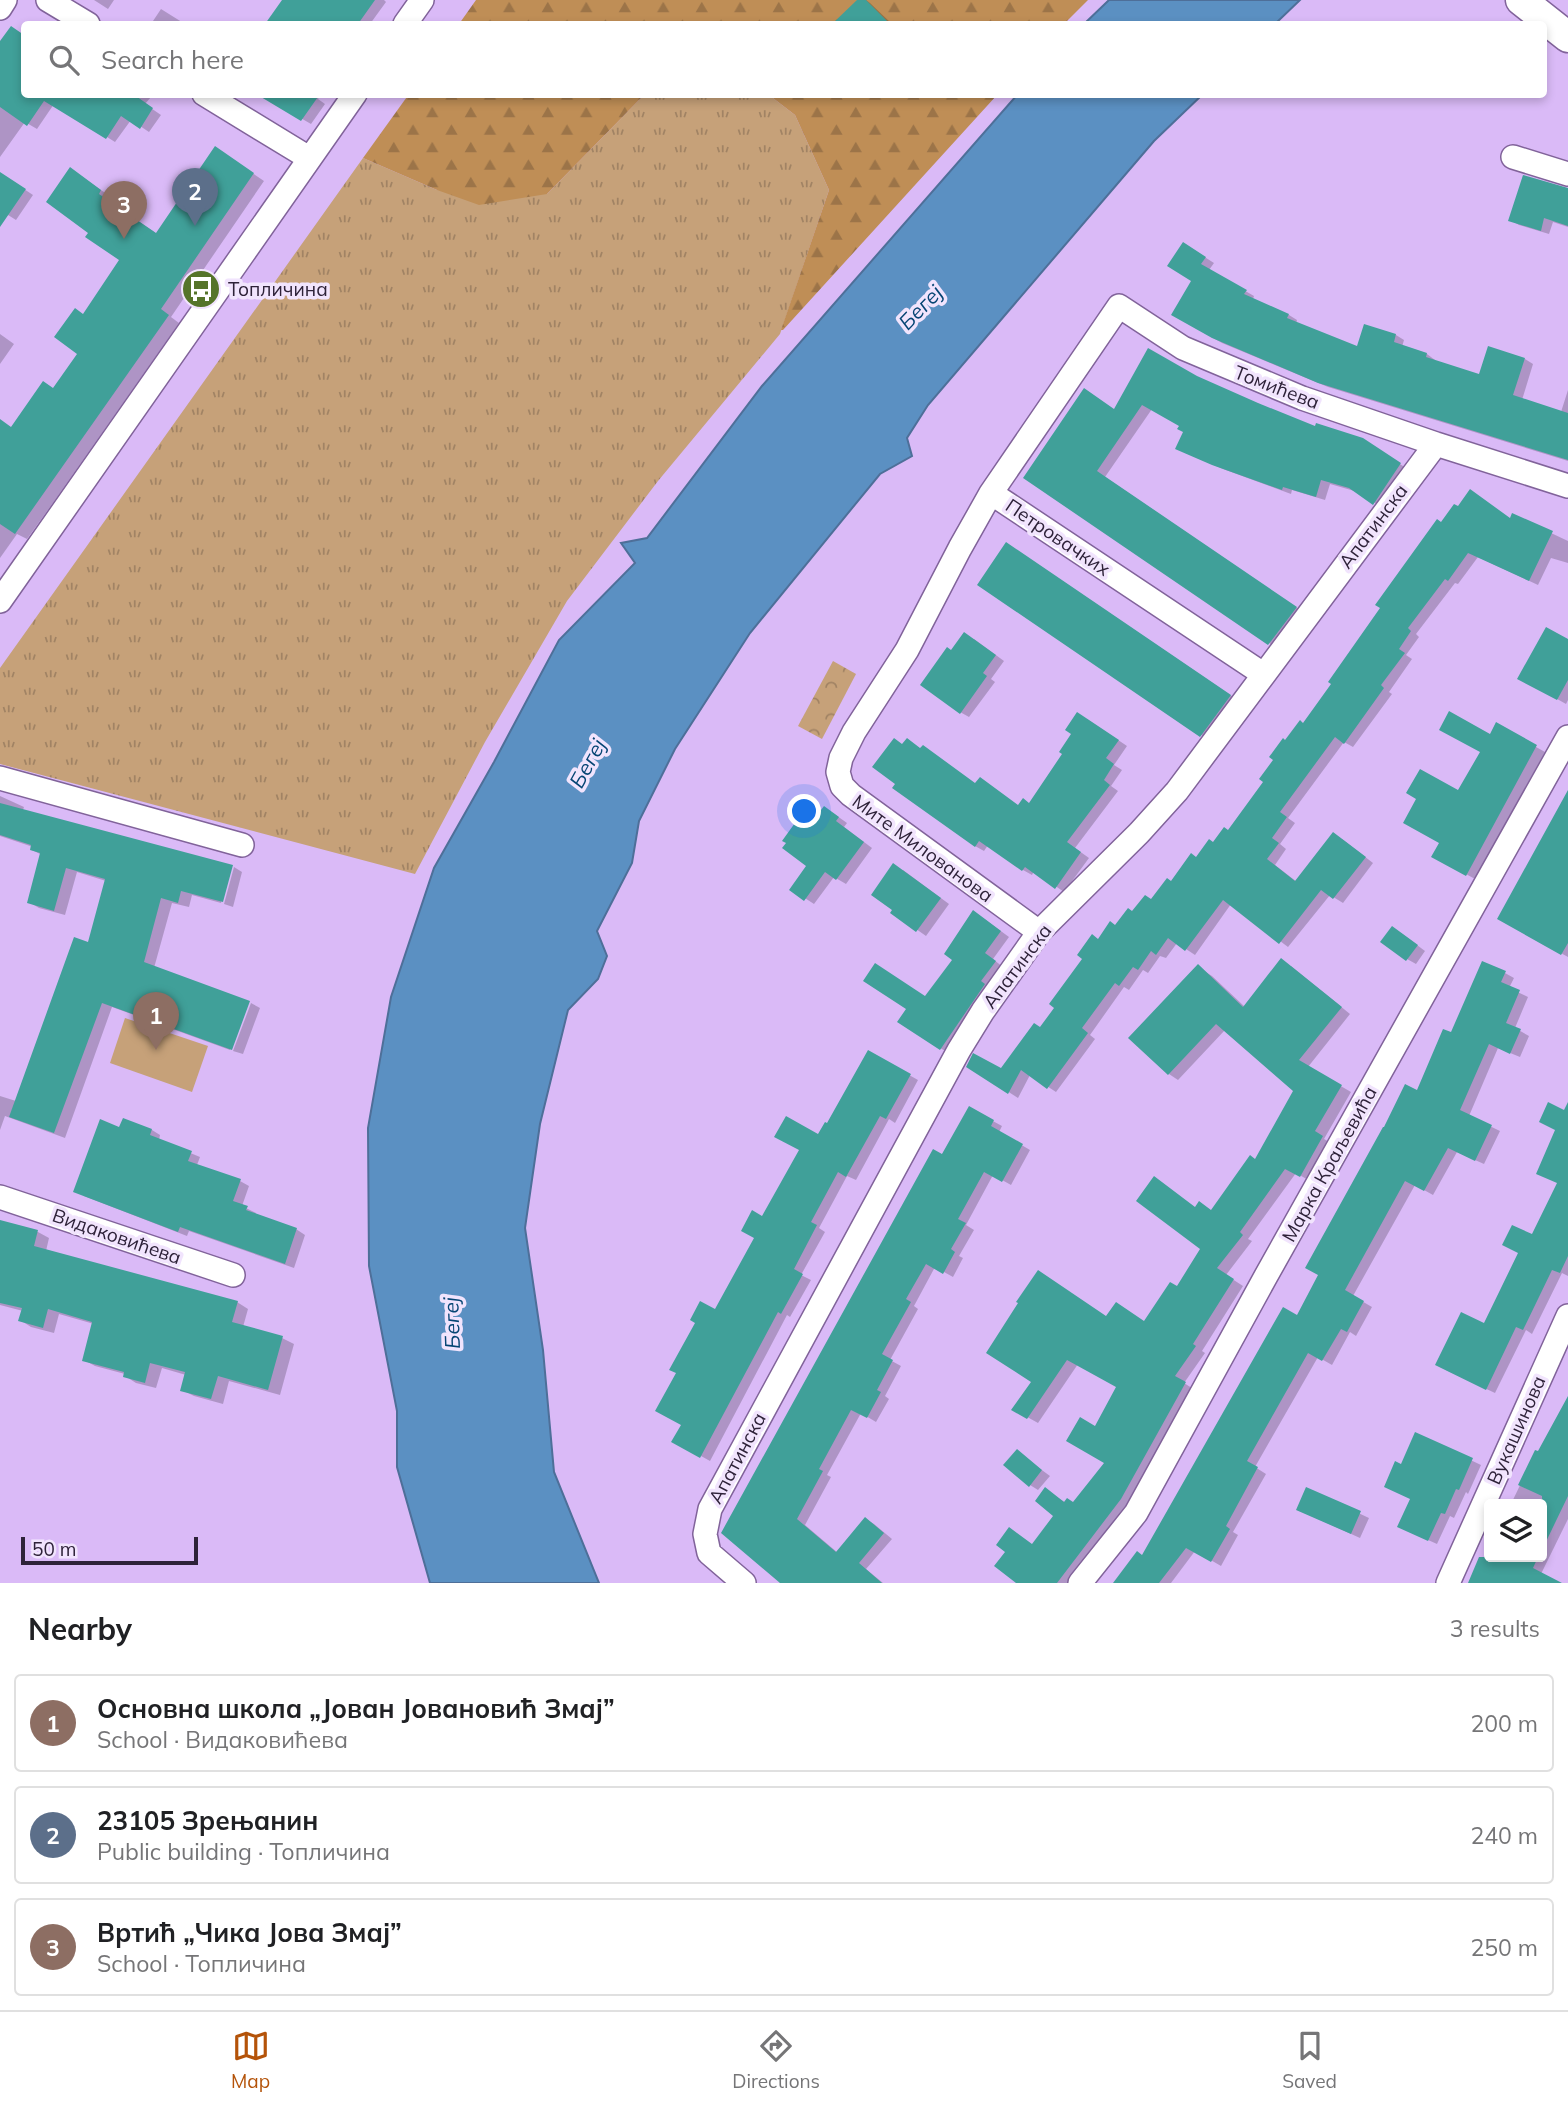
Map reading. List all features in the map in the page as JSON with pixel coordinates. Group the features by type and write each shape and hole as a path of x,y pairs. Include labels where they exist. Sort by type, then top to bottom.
{"street":[{"path":"0,8 5,0"},
{"path":"48,0 84,21"},
{"path":"407,21 422,0"},
{"path":"1521,0 1568,37"},
{"path":"211,98 309,158"},
{"path":"0,601 352,98"},
{"path":"1513,157 1568,174"},
{"name":"Томићева","path":"991,492 1119,306 1183,348 1242,374 1302,398 1568,486"},
{"name":"Апатинска","path":"744,1583 709,1553 705,1534 710,1509 983,1011 1038,932 1139,833 1177,791 1436,444"},
{"name":"Петровачких","path":"846,747 907,649 991,492 1263,674"},
{"name":"Марка Краљевића","path":"1080,1583 1136,1513 1568,737"},
{"name":"Мите Милованова","path":"846,747 838,772 845,790 1038,932"},
{"path":"0,778 243,845"},
{"name":"Видаковићева","path":"0,1197 233,1275"},
{"name":"Вукашинова","path":"1448,1583 1568,1316"}],"green space":[{"path":"476,0 1088,0 1067,21 461,21"},
{"path":"406,98 641,98 547,194 479,205 363,158"},
{"path":"641,98 773,98 795,115 829,190 780,334 658,481 567,601 485,742 415,874 0,764 0,668 363,158 437,190 547,194"},
{"path":"773,98 994,98 781,330 829,190 795,115"},
{"path":"833,661 856,674 822,739 798,726"},
{"path":"125,1018 208,1046 192,1092 110,1063"}],"water":[{"path":"1109,0 1300,0 1278,21 1087,21"},
{"name":"Бегеј","path":"1014,98 1199,98 1154,141 928,405 907,438 912,456 880,474 750,633 675,749 639,821 632,863 597,931 607,956 598,979 568,1010 540,1124 525,1228 543,1350 554,1472 599,1583 430,1583 397,1467 397,1411 369,1266 368,1128 391,997 434,868 559,640 635,563 621,543 647,538 762,386"}],"building":[{"path":"282,0 375,0 360,21 267,21"},
{"path":"857,0 866,0 887,21 835,21"},
{"path":"11,26 21,33 21,98 139,98 153,108 140,129 121,116 106,139 44,101 27,126 0,107 0,41"},
{"path":"263,98 317,98 301,121"},
{"path":"215,146 254,173 161,309 169,315 15,534 0,524 0,419 11,427 43,381 53,388 77,354 54,337 75,308 83,314 119,260 85,237 88,233 46,202 70,167 101,190 99,194 156,233"},
{"path":"0,172 26,189 0,227"},
{"path":"1523,175 1568,188 1568,226 1544,218 1541,231 1508,221"},
{"path":"1183,242 1206,257 1201,264 1247,290 1244,294 1289,314 1287,318 1357,346 1364,324 1396,334 1394,342 1427,353 1426,357 1479,374 1488,346 1525,358 1513,395 1568,413 1568,460 1318,383 1212,338 1171,315 1191,281 1167,266"},
{"path":"1148,348 1197,376 1258,403 1315,426 1316,423 1363,438 1401,463 1373,505 1349,488 1321,480 1316,497 1283,487 1282,490 1175,449 1183,432 1177,429 1179,426 1142,405 1097,471 1297,607 1268,645 1023,478 1084,388 1114,409"},
{"path":"1470,489 1510,518 1512,513 1553,531 1529,581 1468,553 1408,628 1411,631 1399,649 1405,653 1381,685 1384,688 1344,744 1335,737 1280,812 1287,817 1272,838 1279,843 1267,859 1295,881 1333,832 1366,857 1333,899 1321,890 1279,944 1223,900 1185,951 1168,938 1156,955 1151,951 1138,970 1133,967 1119,986 1115,983 1082,1028 1088,1033 1047,1089 1021,1070 1008,1094 966,1067 973,1053 1001,1068 1034,1023 1040,1027 1054,1008 1049,1004 1082,959 1077,955 1092,934 1098,939 1110,921 1115,925 1128,908 1132,911 1145,895 1151,899 1167,878 1171,881 1191,853 1196,857 1209,839 1213,842 1224,827 1228,830 1263,782 1259,779 1273,760 1269,757 1300,720 1303,723 1331,684 1328,682 1380,608 1375,605 1437,519 1441,522 1454,504 1458,506"},
{"path":"1006,542 1231,695 1200,737 977,585"},
{"path":"1546,627 1568,639 1568,680 1557,700 1517,679"},
{"path":"964,632 996,655 983,673 987,676 960,714 920,685 947,647 951,650"},
{"path":"1449,711 1490,734 1496,722 1537,745 1466,876 1431,857 1439,843 1403,823 1416,799 1406,793 1420,769 1458,790 1480,752 1439,730"},
{"path":"1077,712 1119,740 1106,758 1114,764 1104,780 1110,785 1067,842 1081,852 1055,889 1025,867 1022,871 979,841 975,847 892,788 895,784 872,767 894,738 902,744 907,738 920,748 923,745 975,783 980,777 1018,805 1023,798 1029,803 1062,754 1059,752 1071,734 1065,730"},
{"path":"1568,790 1568,943 1561,955 1497,919"},
{"path":"810,802 821,810 824,806 839,817 836,821 864,842 836,880 825,872 804,901 789,890 806,866 782,848 786,843 782,841"},
{"path":"0,803 233,865 223,902 181,891 178,903 161,898 144,962 250,1001 232,1050 102,1003 54,1133 9,1117 74,937 88,942 105,879 66,868 54,911 27,903 40,853 30,850 31,845 0,835"},
{"path":"893,863 941,898 916,932 871,895"},
{"path":"973,910 1001,931 985,953 996,961 981,981 985,984 940,1050 897,1022 906,1009 863,981 875,963 925,996 952,960 944,954"},
{"path":"1392,926 1418,945 1406,961 1380,942"},
{"path":"1281,958 1342,1007 1299,1060 1342,1085 1315,1131 1323,1136 1300,1177 1285,1169 1240,1232 1243,1235 1217,1268 1234,1279 1193,1344 1196,1346 1175,1376 1186,1382 1121,1499 1057,1583 1016,1583 994,1566 1005,1552 996,1545 1009,1527 1032,1544 1053,1516 1035,1501 1045,1487 1064,1502 1067,1498 1073,1502 1104,1463 1066,1441 1080,1417 1095,1426 1116,1387 1067,1360 1027,1419 1011,1410 1031,1382 986,1353 1038,1270 1106,1316 1116,1302 1144,1321 1170,1282 1177,1286 1200,1249 1136,1201 1154,1176 1195,1207 1199,1201 1211,1210 1250,1155 1255,1159 1293,1091 1216,1024 1168,1075 1128,1038 1198,964 1243,1007"},
{"path":"1482,961 1506,971 1501,982 1520,990 1506,1023 1521,1029 1510,1054 1489,1044 1460,1110 1492,1125 1475,1161 1448,1148 1424,1191 1405,1181 1345,1290 1364,1301 1347,1332 1341,1329 1322,1361 1308,1353 1247,1461 1258,1467 1226,1526 1230,1529 1211,1562 1186,1548 1159,1583 1113,1583 1137,1551 1142,1555 1283,1307 1297,1315 1318,1275 1305,1268 1405,1084 1417,1090 1443,1029 1451,1032"},
{"path":"868,1050 911,1074 886,1119 880,1116 846,1177 838,1172 811,1222 817,1225 794,1269 803,1274 781,1314 778,1312 700,1458 671,1442 681,1425 655,1411 676,1373 669,1370 695,1323 690,1320 700,1301 715,1309 754,1238 741,1231 752,1210 762,1216 799,1150 774,1137 786,1116 818,1134 825,1122 827,1123"},
{"path":"1548,1102 1564,1110 1568,1102 1568,1256 1560,1273 1552,1270 1523,1330 1516,1327 1486,1390 1435,1365 1461,1312 1484,1323 1518,1253 1502,1245 1512,1225 1532,1234 1557,1183 1536,1174 1555,1130 1539,1122"},
{"path":"969,1106 994,1120 991,1126 1023,1144 1002,1182 984,1172 958,1219 966,1223 951,1249 955,1252 943,1274 926,1264 906,1299 911,1302 882,1354 893,1360 877,1390 881,1392 867,1418 851,1410 819,1469 823,1471 797,1519 836,1552 865,1517 884,1533 859,1563 882,1583 780,1583 721,1533 933,1149 942,1154"},
{"path":"123,1118 152,1129 150,1135 192,1151 188,1161 241,1179 233,1201 248,1206 246,1210 297,1228 285,1264 180,1227 178,1232 73,1192 100,1119 119,1127"},
{"path":"0,1220 38,1230 34,1246 238,1301 232,1322 283,1336 268,1390 218,1376 211,1399 180,1391 185,1372 150,1363 145,1383 123,1377 124,1372 82,1361 92,1322 48,1309 43,1328 18,1321 22,1308 0,1303"},
{"path":"1568,1396 1568,1496 1547,1540 1547,1499 1542,1499 1542,1496 1518,1485 1535,1450 1538,1451"},
{"path":"1415,1432 1473,1458 1459,1490 1456,1489 1445,1514 1441,1513 1428,1541 1397,1527 1410,1499 1384,1487 1395,1461 1401,1464"},
{"path":"1017,1449 1042,1470 1029,1487 1003,1465"},
{"path":"1306,1487 1361,1511 1351,1534 1296,1510"},
{"path":"1479,1557 1484,1557 1484,1562 1536,1562 1533,1568 1562,1583 1468,1583"}],"place":[{"name":"23105 Зрењанин","path":"195,226"},
{"name":"Вртић „Чика Јова Змај”","path":"124,239"},
{"name":"Топличина","path":"201,289"},
{"name":"Основна школа „Јован Јовановић Змај”","path":"156,1050"}]}
